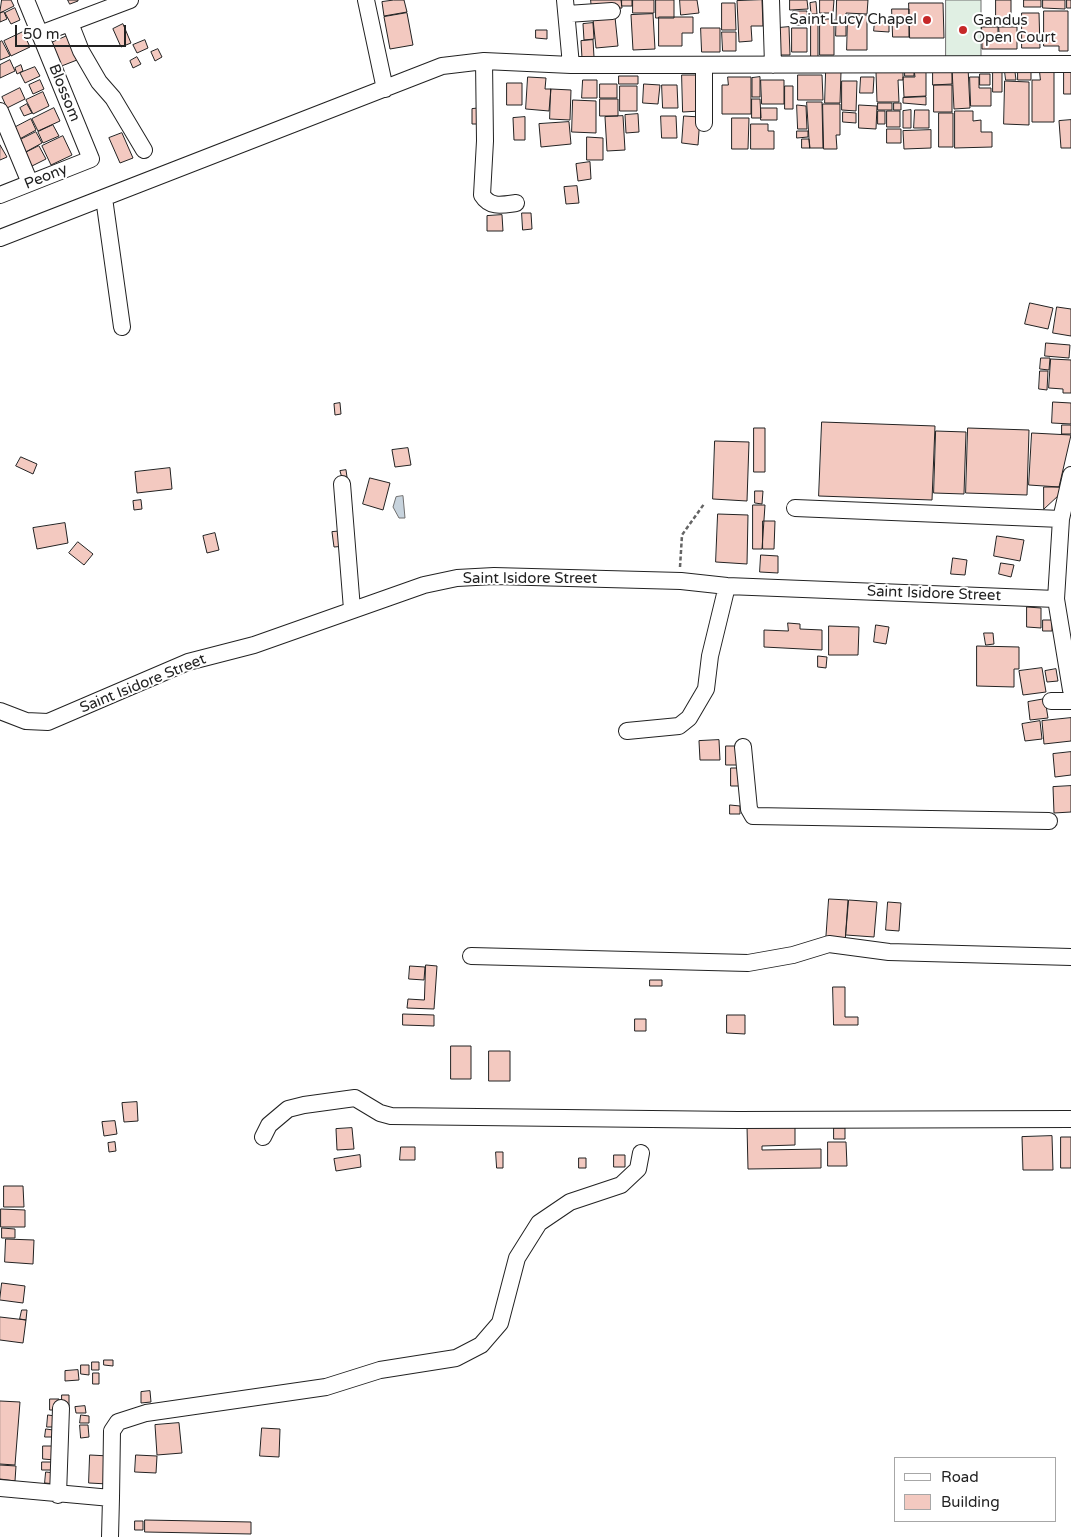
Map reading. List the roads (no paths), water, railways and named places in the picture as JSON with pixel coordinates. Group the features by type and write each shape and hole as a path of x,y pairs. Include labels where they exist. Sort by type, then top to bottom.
{"street":[{"name":"Blossom","path":"26,0 91,158"},
{"path":"40,34 130,0"},
{"path":"366,0 385,89"},
{"path":"771,0 773,65"},
{"path":"570,65 566,7 612,11"},
{"path":"70,23 99,82 113,98 144,150"},
{"path":"0,238 442,66 484,60 570,65 1071,64"},
{"path":"484,60 485,141 482,195 486,202 493,205 516,203"},
{"path":"704,65 704,123"},
{"path":"0,112 30,183"},
{"name":"Peony","path":"0,195 91,158"},
{"path":"104,198 122,327"},
{"path":"1071,475 1061,519 1056,599 1071,690"},
{"path":"342,484 352,610"},
{"path":"795,508 1061,519"},
{"name":"Saint Isidore Street","path":"0,711 26,721 48,722 188,662 254,645 424,585 457,578 494,576 681,581 727,586 1056,599"},
{"path":"626,730 679,726 689,718 706,689 710,656 727,586"},
{"path":"1051,701 1071,701"},
{"path":"742,747 749,809 753,816 1049,821"},
{"path":"471,956 748,962 793,955 829,944 889,952 1071,957"},
{"path":"263,1137 269,1125 288,1109 296,1106 355,1098 380,1113 391,1116 738,1120 1071,1119"},
{"path":"110,1537 112,1432 118,1422 146,1413 326,1386 380,1370 456,1358 481,1345 500,1324 517,1258 539,1223 570,1202 621,1185 638,1169 641,1153"},
{"path":"58,1494 60,1408"},
{"path":"0,1488 111,1498"}],"place":[{"name":"Saint Lucy Chapel","path":"927,20"},
{"name":"Gandus Open Court","path":"963,30"}]}
